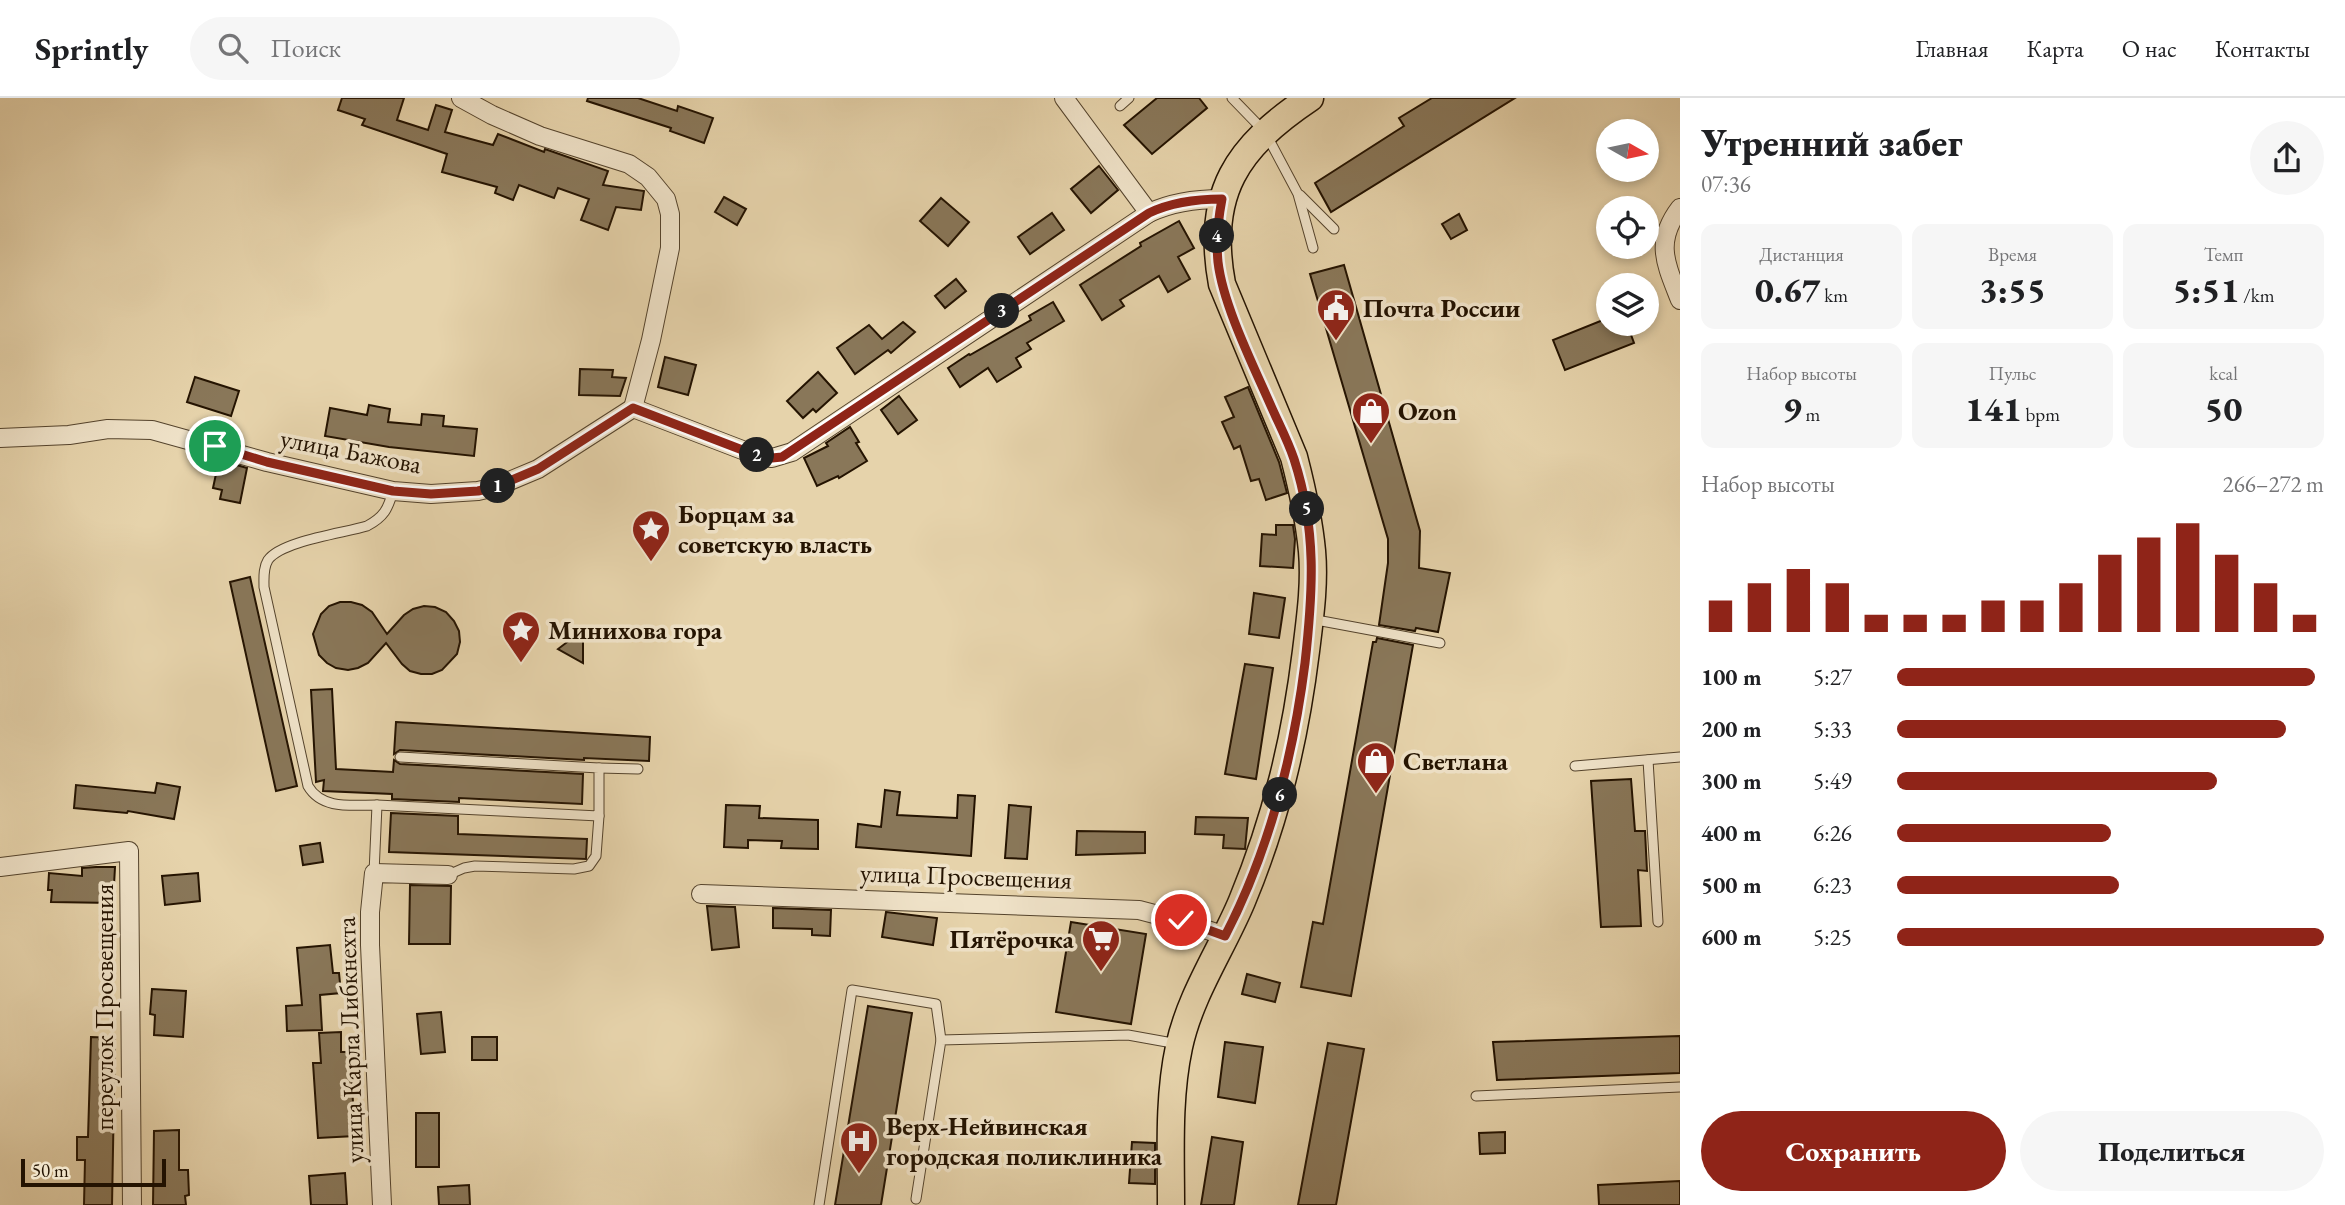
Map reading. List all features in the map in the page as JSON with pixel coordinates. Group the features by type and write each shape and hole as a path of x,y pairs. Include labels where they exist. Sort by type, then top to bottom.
{"main road":[{"path":"1171,1205 1171,1140 1179,1044 1194,1002 1255,870 1282,790 1301,696 1313,565 1308,516 1294,457 1222,284 1217,243 1222,199 1237,164 1265,132 1310,98"}],"street":[{"path":"461,98 540,136 629,164 648,177 666,199 670,214 670,248 652,340 633,408 758,456 772,458 792,452 1149,213 1182,202 1222,199"},
{"path":"1064,98 1149,213"},
{"path":"1679,209 1664,238 1664,252 1680,300"},
{"name":"улица Бажова","path":"0,438 69,435 108,429 152,430 267,462 393,491 431,494 478,491 538,469 633,408"},
{"name":"переулок Просвещения","path":"0,867 129,851 132,1205"},
{"path":"374,873 448,875"},
{"name":"улица Карла Либкнехта","path":"374,873 370,944 382,1205"},
{"name":"улица Просвещения","path":"701,894 1139,910 1181,920 1225,936"}],"lane":[{"path":"1120,106 1129,98"},
{"path":"1231,98 1265,132 1298,194 1312,248"},
{"path":"1298,194 1334,229"},
{"path":"393,491 388,510 379,520 367,527 279,551 266,562 264,587 308,786 319,800 328,803 599,817"},
{"path":"1310,618 1440,643"},
{"path":"400,757 638,769"},
{"path":"1575,766 1680,757"},
{"path":"1648,760 1658,922"},
{"path":"448,875 475,866 574,869 589,866 596,856 599,768"},
{"path":"374,873 377,805"},
{"path":"819,1205 852,990 936,1004 941,1040 916,1199"},
{"path":"941,1040 1128,1035 1179,1044"},
{"path":"1476,1096 1680,1087"}],"building":[{"path":"342,98 404,98 397,120 428,130 436,105 452,110 445,132 493,145 498,134 544,152 545,149 608,171 603,185 644,191 641,210 616,207 608,230 581,220 589,199 558,188 554,198 519,185 513,200 495,193 497,187 442,172 447,154 362,125 365,119 338,110"},
{"path":"588,98 638,98 677,111 678,106 713,118 704,143 670,131 671,128 587,101"},
{"path":"1157,98 1199,98 1207,108 1152,154 1124,125"},
{"path":"1432,98 1515,98 1331,212 1315,183 1404,126 1399,118"},
{"path":"1099,166 1118,190 1091,213 1071,189"},
{"path":"724,197 746,209 737,225 715,212"},
{"path":"941,198 969,222 948,246 920,221"},
{"path":"1052,213 1064,230 1030,254 1018,237"},
{"path":"1459,214 1467,230 1451,239 1442,224"},
{"path":"1179,221 1194,248 1178,257 1190,279 1168,292 1159,276 1120,300 1124,306 1102,320 1080,285 1141,246 1140,243"},
{"path":"1344,265 1420,531 1419,568 1450,573 1438,632 1379,625 1388,563 1388,539 1310,274"},
{"path":"956,279 966,291 945,308 935,296"},
{"path":"1053,302 1064,321 1027,343 1031,349 1016,358 1021,367 997,382 988,368 960,387 948,368 1031,320 1029,316"},
{"path":"903,322 915,332 891,353 888,350 855,374 837,348 869,325 882,339"},
{"path":"1596,323 1596,336 1631,336 1634,343 1565,370 1553,340"},
{"path":"665,357 696,365 688,395 658,387"},
{"path":"580,369 613,370 612,377 626,378 620,396 579,395"},
{"path":"818,372 837,393 816,412 813,409 803,418 787,401"},
{"path":"195,377 239,391 231,416 187,402"},
{"path":"1248,387 1279,462 1287,493 1266,500 1259,479 1251,481 1240,446 1234,449 1222,422 1234,417 1225,397"},
{"path":"899,396 917,420 898,434 881,410"},
{"path":"369,405 390,409 388,422 421,425 422,414 444,416 443,426 477,429 474,456 389,447 325,436 330,408 367,415"},
{"path":"850,427 867,461 839,478 838,476 817,486 804,458 828,446 826,443"},
{"path":"219,460 247,468 240,503 220,499 222,490 213,488"},
{"path":"1276,525 1293,525 1293,568 1260,566 1262,534 1276,535"},
{"path":"250,577 297,786 276,791 230,582"},
{"path":"1254,593 1285,598 1279,638 1249,634"},
{"path":"340,602 362,605 372,612 387,634 413,609 435,607 446,612 459,631 457,654 442,670 421,674 410,671 402,664 386,643 368,663 358,668 336,668 319,655 313,634 321,614 329,606"},
{"path":"583,630 583,663 558,649"},
{"path":"1377,638 1413,645 1351,996 1301,987 1313,922 1323,924 1373,642 1376,642"},
{"path":"1245,664 1273,668 1256,779 1225,774"},
{"path":"332,689 336,769 393,772 394,760 400,764 583,774 582,804 459,798 459,802 392,799 392,794 323,791 324,780 316,782 311,690"},
{"path":"396,722 650,737 649,761 400,750 394,754"},
{"path":"1631,779 1635,831 1645,831 1647,871 1638,870 1641,926 1601,927 1591,781"},
{"path":"157,783 180,787 174,819 128,811 74,808 76,785 155,793"},
{"path":"885,790 900,792 897,815 957,818 958,795 975,796 971,856 856,847 858,824 881,827"},
{"path":"726,805 760,806 759,818 818,820 818,849 781,848 782,841 748,840 748,848 724,847"},
{"path":"1009,805 1031,807 1027,859 1005,858"},
{"path":"391,813 458,816 458,834 587,839 586,859 389,852"},
{"path":"1196,817 1248,818 1245,849 1223,848 1224,835 1195,834"},
{"path":"1077,831 1145,832 1145,853 1076,855"},
{"path":"320,843 323,862 303,865 300,846"},
{"path":"115,867 113,903 51,902 52,890 48,890 49,873 82,876 82,868"},
{"path":"198,873 200,901 165,905 162,876"},
{"path":"410,885 451,886 450,944 409,944"},
{"path":"707,906 735,907 739,947 712,950"},
{"path":"773,908 831,910 830,936 812,935 812,929 773,928"},
{"path":"886,912 937,918 933,945 882,937"},
{"name":"Пятёрочка","path":"1071,922 1146,934 1131,1024 1056,1012"},
{"path":"330,945 333,973 339,973 341,993 320,995 322,1030 287,1031 286,1006 302,1005 297,948"},
{"path":"1247,974 1280,983 1275,1002 1242,994"},
{"path":"152,989 186,991 183,1037 154,1035 155,1015 150,1014"},
{"path":"868,1006 912,1013 881,1205 835,1205"},
{"path":"441,1012 445,1052 421,1054 417,1014"},
{"path":"341,1032 341,1052 350,1052 355,1136 318,1138 313,1063 321,1063 319,1033"},
{"path":"1680,1036 1680,1073 1497,1080 1493,1042"},
{"path":"91,1037 115,1038 112,1205 84,1205 85,1160 77,1160 77,1137 88,1137"},
{"path":"472,1037 497,1037 497,1060 472,1060"},
{"path":"1225,1042 1263,1047 1255,1103 1218,1097"},
{"path":"1328,1043 1364,1049 1336,1205 1298,1205"},
{"path":"416,1113 439,1113 439,1167 416,1167"},
{"path":"179,1130 179,1170 188,1170 189,1195 185,1196 186,1205 153,1205 154,1131"},
{"path":"1505,1132 1505,1153 1480,1154 1479,1133"},
{"path":"1212,1137 1243,1142 1234,1205 1201,1205"},
{"path":"1132,1142 1155,1143 1155,1184 1129,1183"},
{"path":"345,1173 347,1205 311,1205 309,1176"},
{"path":"1680,1181 1680,1205 1599,1205 1598,1185"},
{"path":"469,1185 470,1205 439,1205 438,1187"}],"place":[{"name":"Почта России","path":"1336,342"},
{"name":"Ozon","path":"1371,445"},
{"name":"Борцам за советскую власть","path":"651,563"},
{"name":"Минихова гора","path":"521,664"},
{"name":"Светлана","path":"1376,795"},
{"name":"Пятёрочка","path":"1101,973"},
{"name":"Верх-Нейвинская городская поликлиника","path":"859,1175"}],"route":[{"path":"215,446 267,462 393,491 431,494 478,491 538,469 633,408 758,456 782,457 1149,213 1182,202 1222,199 1217,243 1222,284 1294,457 1308,516 1313,587 1301,696 1291,753 1282,790 1255,870 1225,936 1181,920"}]}
